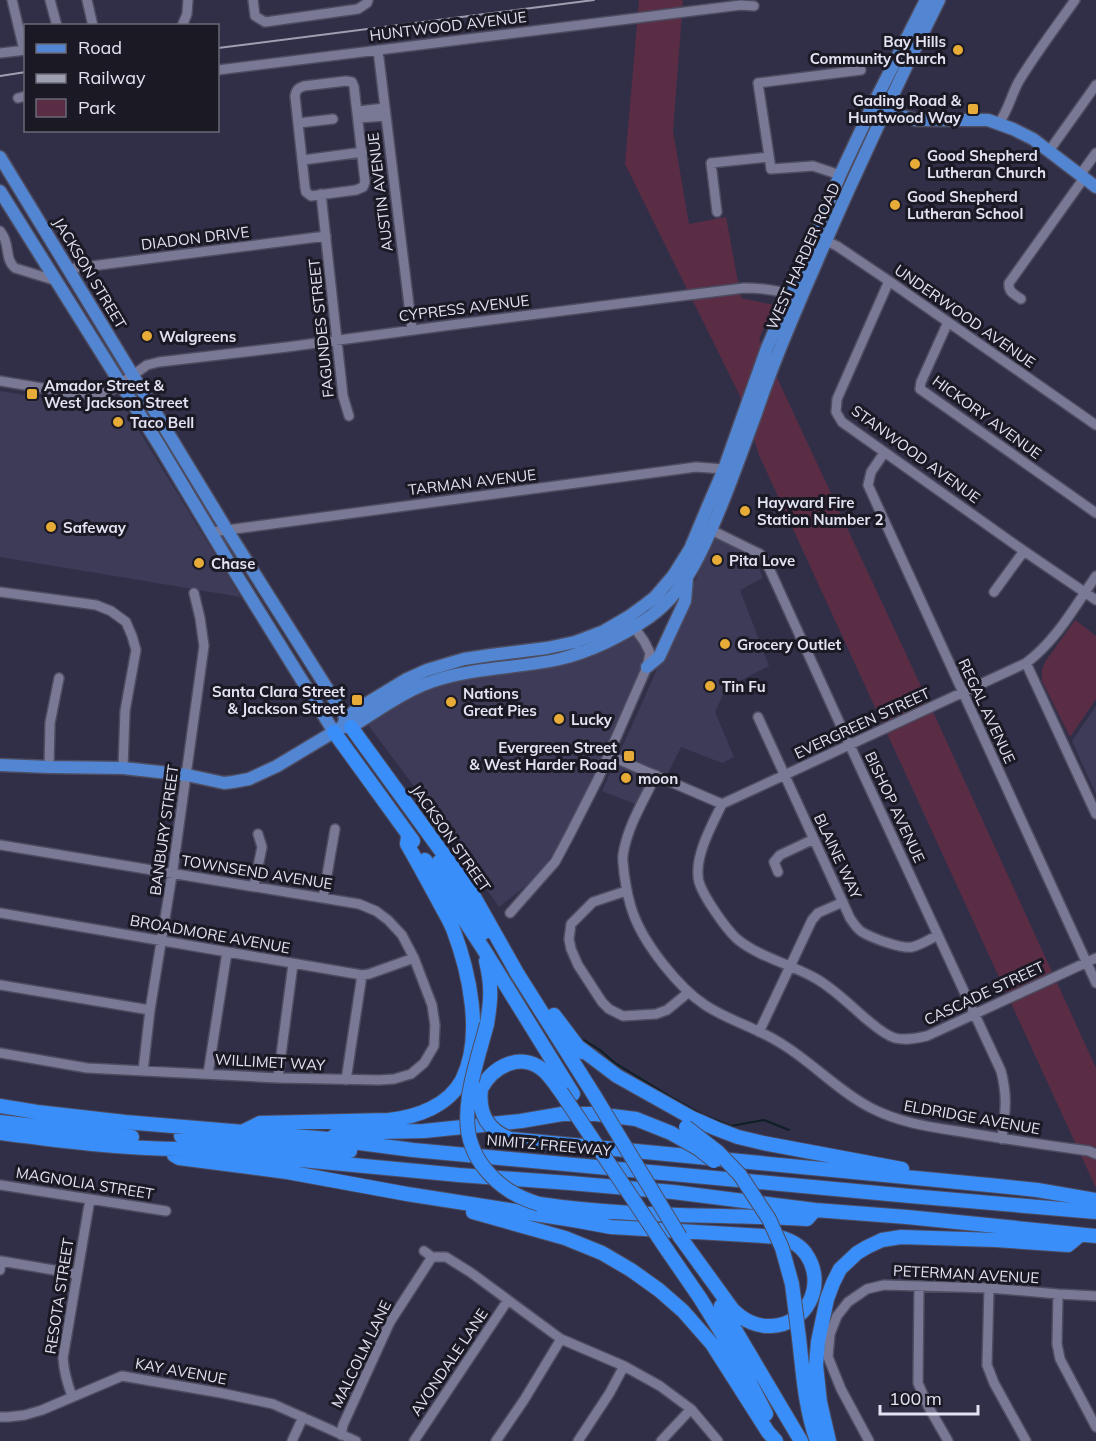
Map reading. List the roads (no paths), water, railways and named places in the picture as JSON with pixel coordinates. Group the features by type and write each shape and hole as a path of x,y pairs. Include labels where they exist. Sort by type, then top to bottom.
{"highway":[{"path":"343,726 408,836 484,951 567,1093 739,1361 778,1441"},
{"path":"343,726 432,852 517,988 573,1062"},
{"name":"JACKSON STREET","path":"343,726 473,895 517,973"},
{"path":"244,1131 260,1123 378,1121 406,1118 431,1109 448,1097 461,1082 466,1070 472,1035 472,1000 468,978 452,927 407,844 408,836"},
{"path":"484,951 491,999 468,1105 467,1124 472,1147 479,1161 495,1180 513,1194 539,1204 597,1210 807,1219 815,1210"},
{"path":"517,973 542,999 590,1061 609,1077 686,1127 718,1152 740,1174 769,1219 782,1248 792,1284 807,1403 817,1441"},
{"path":"517,973 594,1095 801,1441"},
{"path":"576,1045 617,1076 644,1092 692,1118 738,1137 999,1186"},
{"path":"567,1093 542,1069 533,1064 516,1062 502,1066 489,1075 481,1089 481,1108 485,1119 493,1129 512,1139 999,1186 1096,1200"},
{"name":"NIMITZ FREEWAY","path":"0,1106 116,1121 328,1139 413,1150 1096,1212"},
{"path":"328,1139 342,1131 424,1131 570,1114 596,1114 636,1119 671,1133 699,1149 750,1191"},
{"path":"0,1115 132,1132 434,1158 1096,1222"},
{"path":"0,1122 173,1141 185,1149"},
{"path":"0,1133 58,1141 185,1149 459,1175 627,1188 815,1210 1096,1236"},
{"path":"159,1149 179,1158 287,1172 610,1227 779,1237 799,1246 811,1264 814,1288 810,1301 802,1314 789,1323 765,1327 744,1320 733,1310 680,1237"},
{"path":"407,1194 565,1238 603,1253 632,1270 683,1311 712,1344 768,1432 778,1441"},
{"path":"829,1441 820,1402 816,1365 818,1342 827,1299 833,1283 840,1269 857,1253 893,1237 1068,1245 1080,1235"}],"main road":[{"name":"WEST HARDER ROAD","path":"821,239 840,175 926,0"},
{"name":"WEST HARDER ROAD","path":"706,527 730,471 767,348 853,180 939,0"},
{"path":"872,107 916,120 986,120 999,124 1033,139 1096,187"},
{"name":"JACKSON STREET","path":"0,157 227,530 343,726"},
{"name":"JACKSON STREET","path":"0,191 121,382 242,584 343,726"},
{"path":"44,260 58,263 68,270"},
{"path":"631,622 652,615 664,605 687,578 703,549 706,527"},
{"path":"0,765 123,768 187,775 224,783 249,779 282,763 343,726 437,680 561,659 608,642 631,622 673,576 706,527"},
{"path":"647,667 659,657 685,601 687,578"}],"street":[{"path":"12,0 24,46"},
{"path":"50,0 56,24"},
{"path":"87,0 93,24"},
{"path":"183,24 187,14 188,0"},
{"path":"253,0 255,16 265,22 358,9 368,3 368,0"},
{"path":"999,124 1023,74 1075,0"},
{"name":"HUNTWOOD AVENUE","path":"219,70 741,5 754,6"},
{"path":"0,53 24,50"},
{"name":"AUSTIN AVENUE","path":"378,50 412,330"},
{"path":"840,175 813,166 771,169 758,84 861,70"},
{"path":"352,82 363,152 365,178 363,187 311,196 306,192 299,123 295,96 299,87 352,82"},
{"path":"1049,152 1096,85"},
{"path":"358,115 385,112"},
{"path":"299,123 333,119"},
{"path":"303,160 363,152"},
{"path":"1021,299 1011,292 1009,282 1096,153"},
{"path":"717,212 711,163 769,158"},
{"name":"FAGUNDES STREET","path":"321,195 343,396 350,416"},
{"path":"0,231 5,240 11,264 15,268 57,281"},
{"name":"DIADON DRIVE","path":"68,270 326,236"},
{"name":"UNDERWOOD AVENUE","path":"821,239 837,246 889,281 1096,425"},
{"path":"24,271 44,260"},
{"name":"STANWOOD AVENUE","path":"889,281 837,399 836,411 842,422 1096,600"},
{"name":"CYPRESS AVENUE","path":"0,381 90,396 110,391 147,365 159,362 744,288 763,288 795,296"},
{"name":"HICKORY AVENUE","path":"948,322 920,389 1096,513"},
{"name":"REGAL AVENUE","path":"884,453 871,472 868,485 963,693 1091,960 1096,983"},
{"name":"TARMAN AVENUE","path":"212,532 696,467 730,471"},
{"name":"BISHOP AVENUE","path":"706,527 760,554 769,568 1001,1071 1007,1102 1002,1139"},
{"path":"994,592 1024,551"},
{"name":"EVERGREEN STREET","path":"722,804 1026,663 1049,642 1096,576"},
{"path":"0,592 96,605 111,611 126,622 136,650 125,711 123,768"},
{"name":"BANBURY STREET","path":"143,1071 204,646 194,593"},
{"path":"510,913 555,862 608,755 647,667 650,652 631,622"},
{"path":"1026,663 1096,814"},
{"path":"49,767 50,723 58,678"},
{"name":"BLAINE WAY","path":"758,717 856,927 864,933 911,947 938,935"},
{"path":"608,755 722,804"},
{"name":"ELDRIDGE AVENUE","path":"656,775 626,841 623,858 626,891 633,915 647,940 667,969 689,992 718,1013 783,1044 849,1095 890,1117 912,1124 1089,1151 1096,1154"},
{"name":"CASCADE STREET","path":"722,804 701,852 698,871 699,882 705,895 722,920 748,947 820,982 871,1023 896,1039 910,1040 927,1036 1091,960"},
{"path":"323,898 335,830"},
{"path":"254,886 262,847 258,834"},
{"path":"778,872 774,862 780,855 814,839"},
{"name":"TOWNSEND AVENUE","path":"0,845 359,904 376,911 388,920 402,935 414,958"},
{"path":"626,891 593,902 571,924 568,939 578,965 602,1002 609,1009 623,1016 656,1014 667,1010 689,992"},
{"path":"759,1032 812,920 818,913 843,902"},
{"name":"BROADMORE AVENUE","path":"0,913 362,975 414,958"},
{"path":"208,1074 227,952"},
{"name":"WILLIMET WAY","path":"0,1053 87,1068 278,1078 394,1079 411,1074 424,1063 434,1046 435,1025 432,1005 414,958"},
{"path":"278,1078 293,964"},
{"path":"346,1080 362,975"},
{"path":"0,985 150,1010"},
{"name":"MAGNOLIA STREET","path":"0,1185 166,1211"},
{"name":"RESOTA STREET","path":"72,1396 63,1371 63,1358 90,1199"},
{"name":"MALCOLM LANE","path":"341,1435 343,1425 390,1322 428,1254 446,1257 508,1300"},
{"path":"0,1270 2,1261 76,1274"},
{"name":"PETERMAN AVENUE","path":"869,1441 841,1389 828,1357 830,1334 837,1316 848,1302 867,1289 884,1285 990,1288 1096,1296"},
{"path":"919,1286 918,1383 948,1441"},
{"path":"990,1288 987,1365 994,1383 1026,1441"},
{"path":"1058,1294 1057,1344 1060,1359 1096,1427"},
{"path":"508,1300 561,1339 624,1366 660,1386 691,1410 718,1441"},
{"name":"AVONDALE LANE","path":"414,1441 508,1300"},
{"path":"496,1441 561,1339"},
{"path":"578,1441 609,1394 624,1366"},
{"name":"KAY AVENUE","path":"0,1417 25,1415 42,1410 122,1376 273,1404 356,1441"},
{"path":"662,1441 691,1410"},
{"path":"292,1441 303,1417"}],"waterway":[{"path":"584,1040 615,1063 703,1115 731,1126 764,1120 789,1130"}],"railway":[{"path":"219,48 594,0"},
{"path":"0,76 24,72"}],"place":[{"name":"Bay Hills Community Church","path":"958,50"},
{"name":"Gading Road & Huntwood Way","path":"973,109"},
{"name":"Good Shepherd Lutheran Church","path":"915,164"},
{"name":"Good Shepherd Lutheran School","path":"895,205"},
{"name":"Walgreens","path":"147,336"},
{"name":"Amador Street & West Jackson Street","path":"32,394"},
{"name":"Taco Bell","path":"118,422"},
{"name":"Hayward Fire Station Number 2","path":"745,511"},
{"name":"Safeway","path":"51,527"},
{"name":"Pita Love","path":"717,560"},
{"name":"Chase","path":"199,563"},
{"name":"Grocery Outlet","path":"725,644"},
{"name":"Tin Fu","path":"710,686"},
{"name":"Santa Clara Street & Jackson Street","path":"357,700"},
{"name":"Nations Great Pies","path":"451,702"},
{"name":"Lucky","path":"559,719"},
{"name":"Evergreen Street & West Harder Road","path":"629,756"},
{"name":"moon","path":"626,778"}]}
